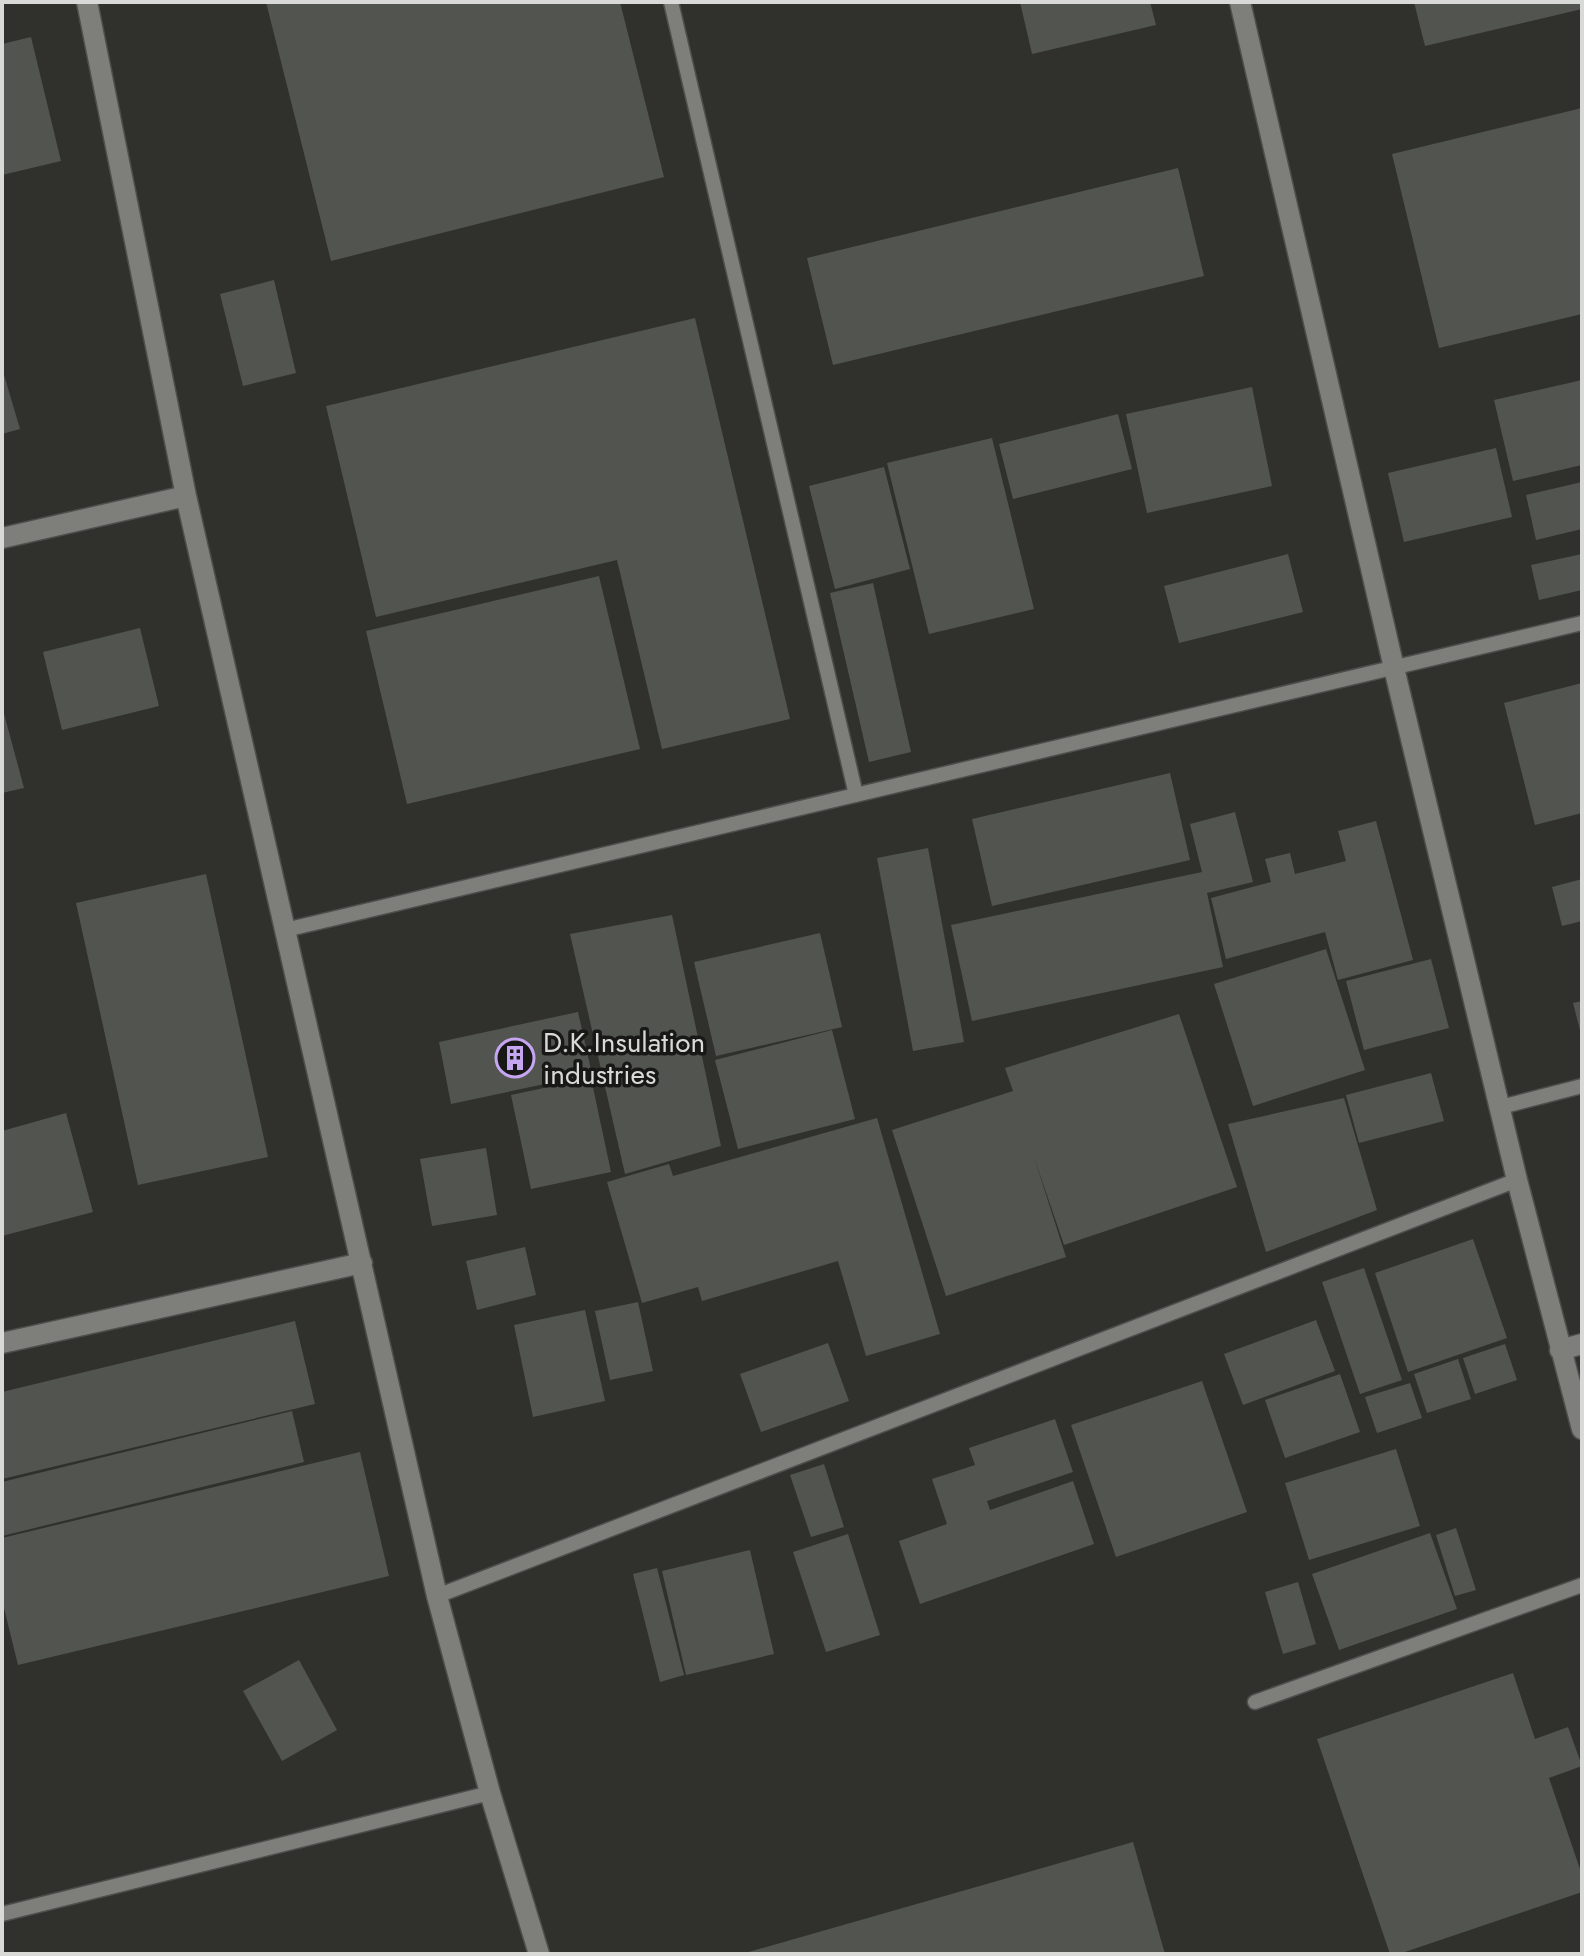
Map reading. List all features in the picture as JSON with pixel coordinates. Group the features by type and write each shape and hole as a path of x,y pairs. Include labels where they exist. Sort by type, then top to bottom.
{"street":[{"path":"87,2 186,496 437,1596 490,1793 539,1954"},
{"path":"1240,2 1394,668 1517,1180 1582,1429"},
{"path":"2,538 186,496"},
{"path":"2,1343 362,1263"},
{"path":"1560,1350 1582,1344"}],"lane":[{"path":"671,2 856,795"},
{"path":"285,930 1582,623"},
{"path":"1501,1107 1582,1086"},
{"path":"437,1596 1517,1180"},
{"path":"1255,1702 1582,1585"},
{"path":"2,1914 490,1793"}],"building":[{"path":"266,2 620,2 664,177 331,261"},
{"path":"1020,2 1150,2 1156,25 1032,54"},
{"path":"1414,2 1582,2 1582,9 1425,46"},
{"path":"31,37 61,161 2,175 2,44"},
{"path":"1582,108 1582,314 1439,348 1392,154"},
{"path":"1178,168 1204,276 833,365 807,258"},
{"path":"274,280 296,373 243,386 220,294"},
{"path":"695,318 790,719 662,749 617,560 376,617 326,406"},
{"path":"2,368 20,429 2,434"},
{"path":"1582,380 1582,465 1513,481 1494,400"},
{"path":"1252,387 1272,486 1147,513 1126,414"},
{"path":"1118,414 1132,469 1013,499 999,444"},
{"path":"992,438 1034,609 929,634 887,463"},
{"path":"1496,448 1512,517 1404,542 1388,473"},
{"path":"884,467 910,569 835,589 809,486"},
{"path":"1582,482 1582,529 1536,540 1526,495"},
{"path":"1288,554 1303,612 1179,643 1164,586"},
{"path":"1582,554 1582,590 1539,600 1531,565"},
{"path":"599,576 640,749 407,804 366,631"},
{"path":"873,583 911,752 869,762 830,593"},
{"path":"140,628 159,706 62,730 43,652"},
{"path":"1582,683 1582,813 1535,825 1504,703"},
{"path":"2,706 24,788 2,793"},
{"path":"1170,773 1190,860 992,906 972,819"},
{"path":"1235,812 1253,882 1207,893 1223,967 972,1021 951,925 1202,872 1190,824"},
{"path":"1376,821 1413,960 1338,980 1325,932 1226,959 1211,898 1271,882 1265,859 1290,853 1295,874 1346,861 1338,831"},
{"path":"928,848 964,1042 913,1051 877,858"},
{"path":"206,874 268,1157 138,1185 76,903"},
{"path":"1582,879 1582,921 1562,926 1552,887"},
{"path":"672,915 721,1146 625,1174 570,934"},
{"path":"820,933 842,1027 716,1056 694,962"},
{"path":"1326,949 1365,1070 1253,1106 1214,984"},
{"path":"1431,959 1449,1028 1364,1050 1346,981"},
{"path":"1582,1001 1582,1034 1581,1034 1573,1003"},
{"name":"D.K.Insulation industries","path":"578,1012 592,1074 451,1104 439,1042"},
{"path":"1179,1014 1237,1187 1064,1245 1034,1157 1066,1257 946,1296 892,1130 1013,1091 1005,1068"},
{"path":"832,1030 855,1119 738,1149 715,1060"},
{"path":"1431,1073 1444,1121 1359,1143 1346,1095"},
{"path":"591,1078 611,1172 531,1189 511,1095"},
{"path":"1344,1098 1377,1210 1266,1252 1228,1124"},
{"path":"66,1113 93,1212 2,1236 2,1131"},
{"path":"877,1118 940,1334 866,1356 838,1261 702,1301 698,1287 642,1303 607,1182 669,1164 673,1176"},
{"path":"486,1148 497,1215 432,1226 420,1159"},
{"path":"1473,1239 1507,1338 1408,1372 1375,1273"},
{"path":"525,1247 536,1295 477,1310 466,1261"},
{"path":"1364,1268 1402,1380 1360,1394 1322,1282"},
{"path":"638,1302 653,1371 610,1380 595,1311"},
{"path":"585,1310 605,1401 533,1417 514,1325"},
{"path":"1316,1320 1335,1371 1243,1405 1224,1354"},
{"path":"295,1321 315,1404 2,1479 2,1392"},
{"path":"828,1343 849,1401 761,1432 740,1374"},
{"path":"1505,1344 1517,1380 1475,1394 1463,1358"},
{"path":"1458,1359 1471,1399 1427,1413 1414,1374"},
{"path":"1340,1374 1360,1432 1285,1458 1265,1400"},
{"path":"1202,1381 1247,1512 1116,1557 1071,1425"},
{"path":"1410,1383 1422,1418 1377,1433 1365,1397"},
{"path":"292,1411 304,1462 2,1536 2,1482"},
{"path":"1055,1419 1073,1472 987,1501 990,1510 1073,1481 1094,1544 920,1604 899,1541 947,1524 932,1479 975,1465 969,1448"},
{"path":"1396,1449 1420,1526 1309,1560 1285,1483"},
{"path":"360,1452 389,1576 18,1665 2,1600 2,1538"},
{"path":"824,1464 844,1527 811,1537 790,1475"},
{"path":"1456,1528 1476,1590 1455,1596 1436,1535"},
{"path":"1430,1533 1457,1609 1339,1650 1312,1574"},
{"path":"848,1534 880,1635 826,1652 793,1552"},
{"path":"750,1550 774,1654 686,1675 662,1571"},
{"path":"657,1568 684,1675 660,1682 633,1574"},
{"path":"1298,1582 1316,1644 1283,1654 1265,1592"},
{"path":"299,1660 337,1730 282,1761 243,1691"},
{"path":"1513,1673 1535,1739 1568,1727 1582,1766 1549,1778 1582,1875 1582,1892 1399,1954 1390,1954 1317,1739"},
{"path":"1133,1842 1165,1954 745,1954 745,1953"}],"place":[{"name":"D.K.Insulation industries","path":"515,1058"}]}
